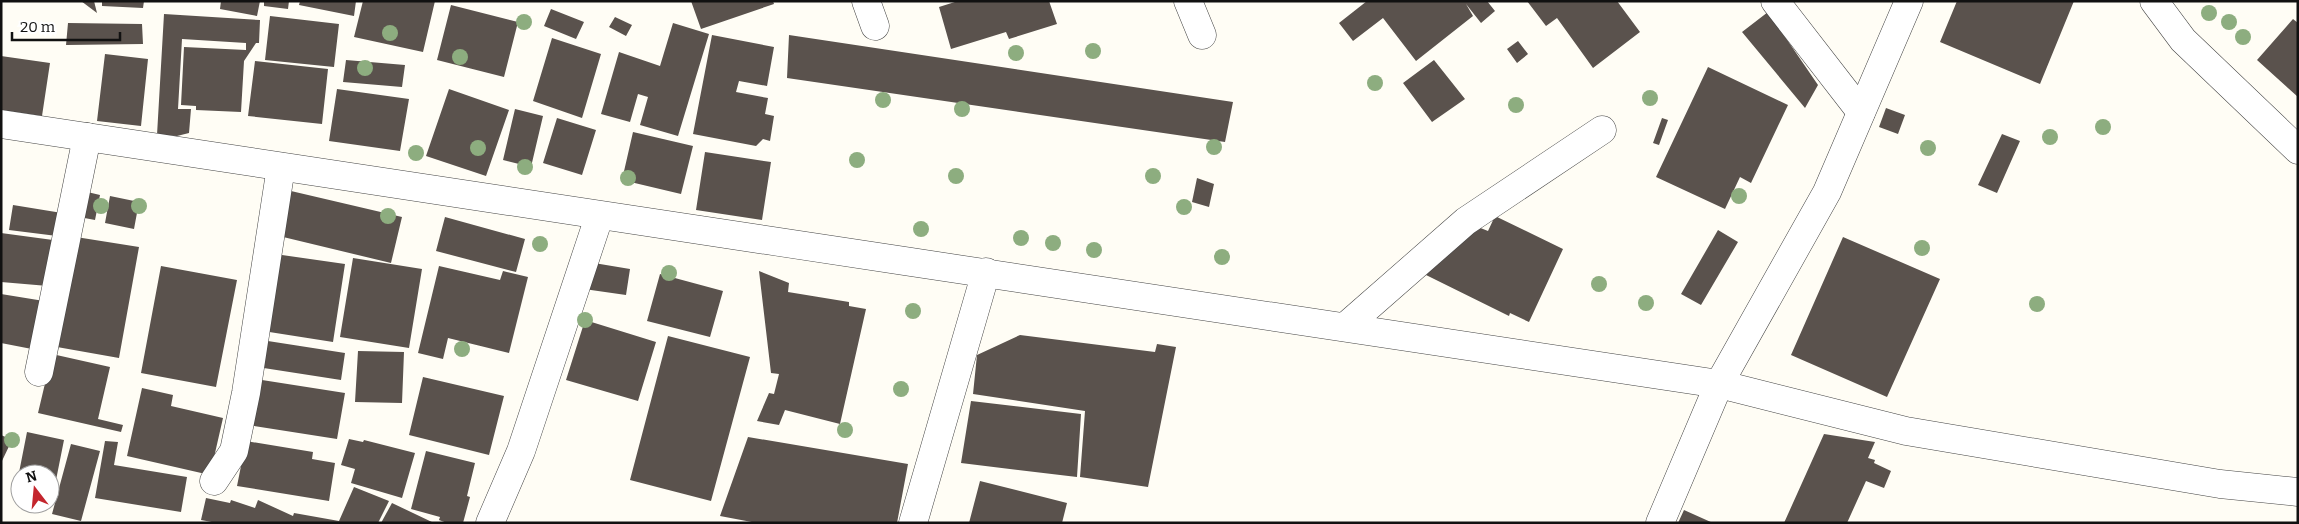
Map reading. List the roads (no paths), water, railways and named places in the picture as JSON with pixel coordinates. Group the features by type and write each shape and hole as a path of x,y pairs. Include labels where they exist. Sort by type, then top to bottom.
{"street":[{"path":"866,1 875,26"},
{"path":"1188,1 1202,35"},
{"path":"1775,1 1861,112"},
{"path":"1660,523 1719,384 1827,192 1909,1"},
{"path":"2154,1 2182,40 2298,150"},
{"path":"1,124 599,217 986,272 1719,384 1906,431 2220,484 2298,492"},
{"path":"1345,328 1466,221 1602,130"},
{"path":"39,372 87,137"},
{"path":"214,481 234,451 246,393 281,167"},
{"path":"490,523 521,451 599,217"},
{"path":"913,523 986,272"}]}
